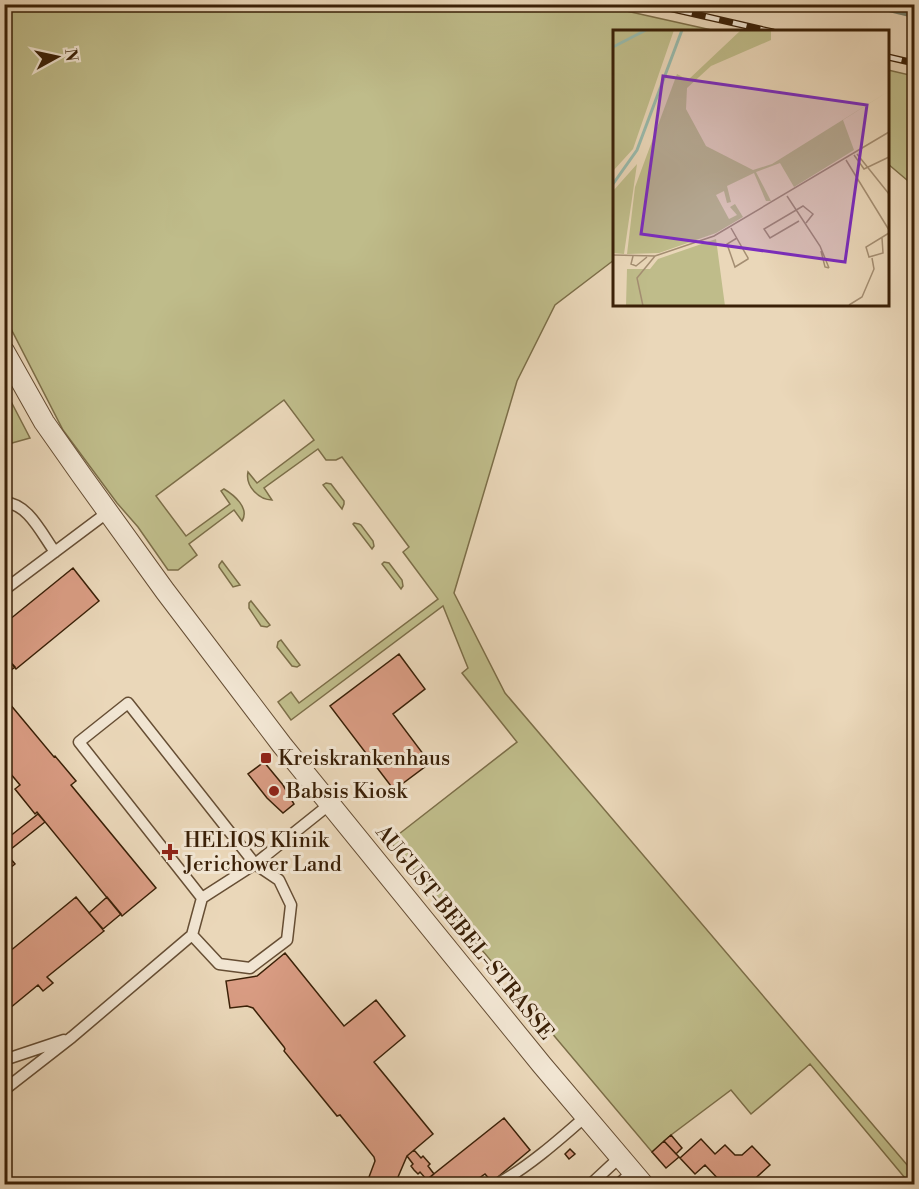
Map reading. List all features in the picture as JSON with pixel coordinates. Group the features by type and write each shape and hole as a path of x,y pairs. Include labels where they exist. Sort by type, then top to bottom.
{"street":[{"name":"AUGUST-BEBEL-STRASSE","path":"4,351 44,422 165,591 282,745 620,1157 631,1181"}],"lane":[{"path":"4,503 21,507 55,552"},
{"path":"4,590 108,512"},
{"path":"192,935 219,964 250,968 287,940 291,905 279,880 255,864 128,703 79,742 202,898"},
{"path":"4,1090 72,1037 192,935 202,898 255,864 330,804"},
{"path":"4,1060 72,1037"},
{"path":"497,1185 513,1176 585,1117"},
{"path":"591,1185 620,1157"}],"shaded area":[{"path":"595,4 712,30 613,30 613,261 555,305 517,381 454,593 505,693 914,1173 914,1184 910,1184 810,1064 751,1114 731,1090 652,1152 390,841 517,742 462,673 468,668 443,606 291,720 278,702 291,692 299,703 438,599 403,552 409,547 342,457 336,460 326,460 318,449 264,488 272,500 262,498 254,491 249,482 248,472 257,483 314,440 284,400 156,496 186,536 230,504 221,491 224,489 236,498 244,511 242,521 234,510 189,544 197,555 178,570 168,570 63,430 5,317 5,5"},
{"path":"889,70 914,76 914,186 889,165"},
{"path":"4,388 30,438 5,445 4,445"},
{"path":"331,484 344,501 342,509 323,485"},
{"path":"353,524 361,525 373,541 372,549"},
{"path":"222,561 240,585 233,587 219,567"},
{"path":"389,563 402,580 401,589 382,564"},
{"path":"251,601 270,625 261,626 249,608"},
{"path":"281,640 300,665 292,666 277,647"}],"building":[{"path":"73,568 99,601 16,669 4,655 4,624"},
{"path":"399,654 425,689 393,714 430,763 394,790 330,706"},
{"path":"4,655 15,667 4,676"},
{"path":"4,697 76,781 71,785 156,888 122,916 37,812 35,814 15,789 20,785 4,766"},
{"name":"Babsis Kiosk","path":"264,762 283,785 294,804 283,813 267,798 248,774"},
{"path":"38,814 45,822 6,853 4,841"},
{"path":"4,851 15,864 4,873"},
{"path":"76,897 104,931 47,977 53,983 43,991 38,985 4,1013 4,956"},
{"path":"107,897 121,914 103,929 89,913"},
{"path":"285,953 344,1026 376,1000 405,1036 374,1062 433,1134 407,1156 395,1184 388,1184 369,1177 375,1161 374,1157 284,1051 284,1047 253,1008 247,1006 230,1008 226,981 257,976"},
{"path":"504,1118 530,1150 492,1182 485,1174 475,1181 478,1183 476,1184 424,1184 425,1181"},
{"path":"671,1135 682,1148 676,1154 664,1141"},
{"path":"701,1139 715,1154 725,1145 735,1155 742,1155 752,1146 770,1165 749,1184 723,1184 705,1165 695,1174 680,1158"},
{"path":"664,1141 679,1157 666,1168 652,1152"},
{"path":"570,1149 575,1154 569,1159 565,1154"},
{"path":"414,1150 430,1164 428,1166 434,1174 427,1180 411,1166 413,1164 407,1156"}],"waterway":[{"path":"869,4 914,15"}],"railway":[{"path":"651,4 764,30"},
{"path":"889,57 914,63"}],"place":[{"name":"Kreiskrankenhaus","path":"266,758"},
{"name":"Babsis Kiosk","path":"274,791"},
{"name":"HELIOS Klinik Jerichower Land","path":"170,852"}]}
